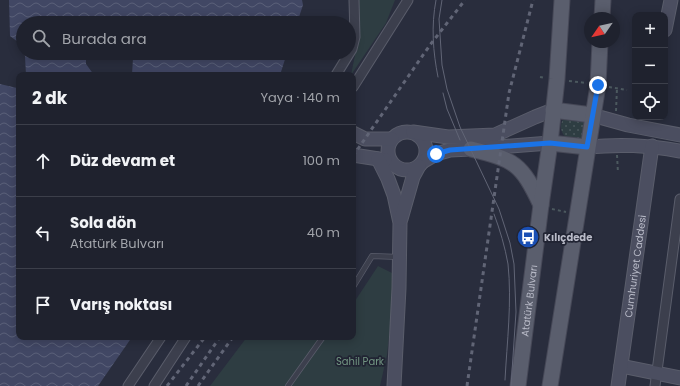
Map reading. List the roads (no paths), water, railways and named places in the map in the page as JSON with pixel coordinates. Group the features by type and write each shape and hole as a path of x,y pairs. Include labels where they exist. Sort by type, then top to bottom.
{"main road":[{"name":"Atatürk Bulvarı","path":"518,386 550,143 557,79 562,0"},
{"path":"602,12 603,0"},
{"path":"668,15 671,0"},
{"path":"550,386 592,115 598,85 600,48"},
{"path":"680,135 646,123 628,125 592,115 553,110 494,135 448,137 402,132 392,139 389,144 388,151 391,161 396,167 402,170 409,170 436,154 450,150 550,143 587,147 616,144 652,146 680,151"},
{"path":"400,223 413,177 422,163 427,150 426,144 413,132"},
{"path":"356,135 364,139 392,139"},
{"name":"Cumhuriyet Caddesi","path":"618,386 652,146"},
{"path":"471,149 492,154 512,162 524,173 541,206"},
{"path":"356,155 391,161"},
{"path":"378,159 394,195 400,223 400,257 393,384"},
{"path":"620,366 656,380 680,378"}],"street":[{"path":"354,0 354,16"},
{"path":"356,82 408,0"},
{"path":"338,72 346,60"},
{"path":"656,380 680,198"},
{"path":"128,386 159,340"},
{"path":"154,386 184,340"}],"lane":[{"path":"356,282 372,256 400,257"},
{"path":"288,386 321,340"}],"water":[{"path":"9,0 302,0 303,5 299,16 16,16 16,40 10,36"},
{"path":"25,60 86,60 86,64 92,72 26,72"},
{"path":"133,60 285,60 281,72 132,72"},
{"path":"0,84 16,88 16,340 130,340 98,386 0,386"}],"tram line":[{"path":"436,0 434,10 433,39 438,77"},
{"path":"442,0 439,19 442,65 447,89 460,127 499,209 510,243 514,264 516,312 511,386"},
{"path":"443,93 447,109 460,140"},
{"path":"494,214 508,264 510,293 505,380"}],"railway":[{"path":"356,152 430,45 465,0"},
{"path":"467,386 509,93 533,0"},
{"path":"167,386 203,340"},
{"path":"186,386 218,340"},
{"path":"198,386 231,340"}],"place":[{"name":"Kılıçdede","path":"528,237"}],"park label":[{"name":"Sahil Park","path":"360,361"}]}
